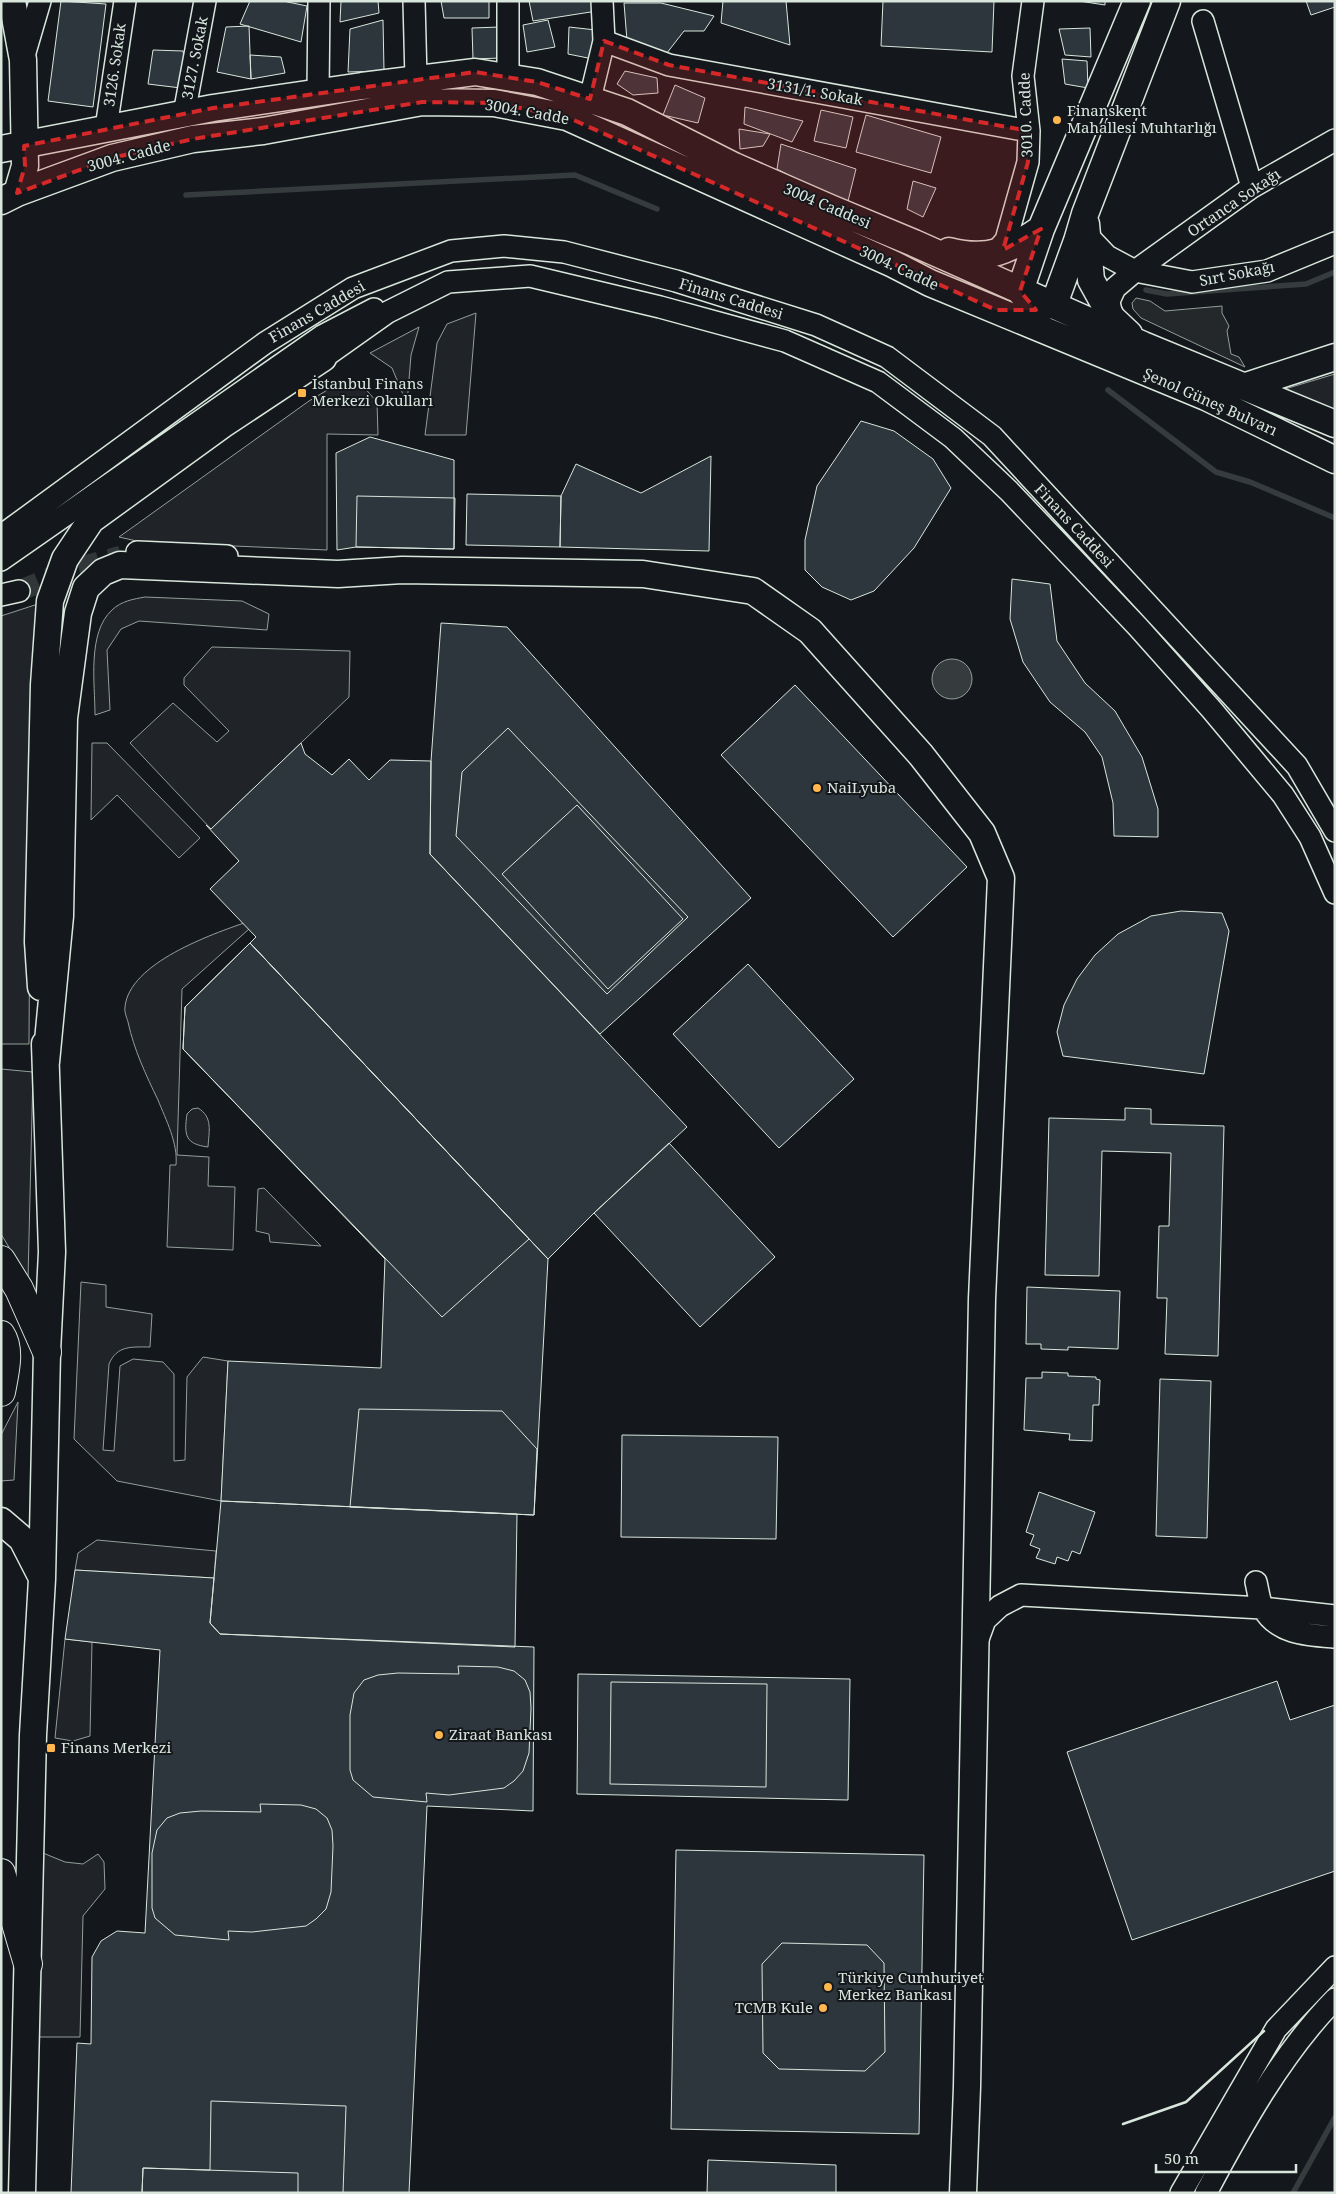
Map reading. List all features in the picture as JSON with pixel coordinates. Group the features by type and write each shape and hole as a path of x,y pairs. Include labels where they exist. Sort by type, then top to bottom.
{"highway":[{"path":"1,1260 19,1290 47,1352"},
{"path":"1,1335 4,1340 6,1361 1,1392"},
{"path":"1,1873 28,1964"}],"main road":[{"path":"9,197 24,166 12,147 23,60 12,1"},
{"path":"1052,333 1037,302 1041,229 1137,1"},
{"path":"996,310 1029,311 1037,302 1086,225 1166,1"},
{"name":"3004. Cadde","path":"12,147 106,128 318,92 475,72 508,77"},
{"name":"3004 Caddesi","path":"508,77 537,82 627,112 734,166 914,243 1037,302 1144,345"},
{"name":"3004. Cadde","path":"9,197 112,158 193,139 263,131 422,102 494,103 567,116 893,264 930,283 996,310"},
{"path":"1086,225 1092,280 1112,318 1144,345"},
{"path":"914,243 970,256 995,253 1025,240 1041,229"},
{"path":"996,310 1052,333"},
{"name":"Şenol Güneş Bulvarı","path":"1052,333 1206,397 1335,460"},
{"name":"Şenol Güneş Bulvarı","path":"1144,345 1335,424"},
{"path":"1246,386 1335,357"},
{"path":"22,2193 33,1735 42,1579 47,1352 52,1252 46,1062 38,942 44,685 50,601 65,558 91,520 222,425 323,358"},
{"path":"46,1062 60,916 64,718 78,613 86,588 104,572 120,565 338,574 402,570 643,574 753,591 810,631 921,755 982,832 1001,878 982,1299 967,2087 963,2193"},
{"path":"1,1521 22,1539 42,1579"}],"street":[{"path":"23,60 40,1"},
{"name":"3126. Sokak","path":"106,128 125,1"},
{"name":"3127. Sokak","path":"184,114 206,1"},
{"path":"318,92 320,1"},
{"path":"414,1 416,79"},
{"path":"508,1 508,77"},
{"path":"590,100 604,41 602,1"},
{"name":"3010. Cadde","path":"995,253 1006,240 1028,162 1028,131 1023,76 1032,1"},
{"path":"1203,21 1252,187"},
{"name":"3131/1. Sokak","path":"604,41 669,65 1028,131"},
{"name":"Ortanca Sokağı","path":"1112,318 1109,301 1115,288 1135,271 1252,187 1335,140"},
{"name":"Sırt Sokağı","path":"1086,225 1107,256 1135,271 1192,282 1267,272 1335,243"},
{"name":"Finans Caddesi","path":"1,536 265,343 353,288 451,251 504,246 564,252 676,281 816,325 887,357 992,436 1297,766 1335,831"},
{"name":"Finans Caddesi","path":"1,560 322,336 396,297 448,282 530,276 660,307 785,341 878,382 953,438 1009,491 1138,627 1212,710 1283,795 1310,837 1335,893"},
{"name":"Finans Caddesi","path":"323,358 388,312 448,282"},
{"path":"137,552 338,562 402,570"},
{"path":"1238,1606 1256,1582 1280,1627 1305,1635 1335,1637"},
{"path":"975,1649 985,1620 1000,1606 1021,1595 1238,1606 1335,1616"},
{"path":"1181,2193 1276,2030 1335,1967"},
{"path":"1206,2193 1224,2159 1280,2067 1320,2014 1335,1999"}],"highlighted area":[{"path":"604,41 669,65 1029,131 1028,162 1003,250 1041,229 1020,291 1036,310 996,310 567,117 494,103 422,102 193,139 112,158 17,193 25,166 24,146 213,108 475,72 537,82 590,99"}],"shaded area":[{"path":"1136,298 1150,301 1165,311 1222,306 1222,313 1229,326 1227,331 1231,354 1239,357 1245,367 1141,318 1133,309 1132,303"},
{"path":"476,313 466,435 425,435 437,343 447,324"},
{"path":"419,327 411,355 407,404 392,368 370,353"},
{"path":"1335,374 1335,410 1285,389"},
{"path":"339,383 362,385 377,402 378,435 327,434 327,550 141,542 119,537 309,401"},
{"path":"145,597 242,601 269,614 267,630 139,621 121,629 107,650 110,710 95,715 94,659 99,632 104,620 119,604"},
{"path":"41,603 30,878 29,1044 1,1044 1,616"},
{"path":"212,647 350,651 349,697 211,829 130,743 173,703 217,742 229,731 184,685 184,678"},
{"path":"952,659 963,662 969,668 972,679 969,690 963,696 952,699 941,696 935,690 932,679 935,668 941,662"},
{"path":"92,743 107,743 200,838 179,858 117,795 91,820"},
{"path":"247,922 249,929 182,989 177,1155 209,1157 208,1186 235,1187 233,1250 167,1247 170,1165 176,1165 175,1148 168,1124 137,1052 125,1007 130,991 141,977 156,964 174,952"},
{"path":"1,1069 33,1072 28,1279 1,1234"},
{"path":"198,1108 208,1120 208,1147 200,1146 190,1141 186,1133 187,1114 192,1109"},
{"path":"264,1188 321,1246 270,1242 269,1234 256,1231 258,1189"},
{"path":"81,1282 106,1285 106,1307 152,1314 150,1347 131,1347 121,1350 116,1353 109,1364 103,1450 114,1451 120,1366 133,1359 163,1362 174,1374 174,1461 185,1460 187,1377 203,1357 228,1361 221,1501 117,1481 74,1439"},
{"path":"18,1402 14,1480 1,1481 1,1435"},
{"path":"97,1540 216,1551 214,1578 75,1570 78,1553"},
{"path":"65,1639 92,1642 90,1736 73,1741 55,1738"},
{"path":"43,1853 65,1862 83,1864 98,1854 104,1862 105,1889 83,1916 80,2037 38,2037"}],"building":[{"path":"61,1 106,4 93,107 48,101"},
{"path":"250,1 283,1 307,6 301,42 240,24"},
{"path":"341,1 378,1 379,13 340,22"},
{"path":"441,1 489,1 489,18 444,18"},
{"path":"529,1 595,1 597,11 533,21"},
{"path":"723,1 786,1 790,45 721,23"},
{"path":"883,1 994,1 992,52 881,46"},
{"path":"1079,1 1105,1 1105,5"},
{"path":"1306,1 1335,1 1335,7 1311,15"},
{"path":"624,3 661,3 714,16 704,31 684,31 663,58 627,41"},
{"path":"383,20 384,71 348,72 350,29"},
{"path":"548,20 555,47 527,52 523,25"},
{"path":"249,26 251,79 217,72 226,27"},
{"path":"500,27 501,58 473,59 472,28"},
{"path":"569,27 596,30 593,59 568,54"},
{"path":"1090,28 1091,57 1065,55 1059,29"},
{"path":"153,50 183,51 189,89 148,84"},
{"path":"250,55 281,57 285,73 251,79"},
{"path":"1062,59 1087,61 1088,88 1065,84"},
{"path":"625,71 657,78 658,93 633,95 617,84"},
{"path":"675,85 705,98 698,123 663,115"},
{"path":"745,107 803,121 792,142 744,124"},
{"path":"821,110 853,117 846,148 814,141"},
{"path":"866,115 941,137 931,173 856,152"},
{"path":"739,129 770,134 763,146 740,149"},
{"path":"781,144 856,169 847,205 777,169"},
{"path":"913,181 936,188 923,217 907,209"},
{"path":"861,421 894,431 933,459 951,488 914,548 874,591 851,600 822,587 805,570 805,540 817,486"},
{"path":"370,437 454,460 454,549 356,547 337,550 336,453"},
{"path":"711,456 709,551 560,547 561,496 576,464 641,493"},
{"path":"467,494 561,496 560,547 466,545"},
{"path":"357,496 455,498 454,549 356,547"},
{"path":"1012,579 1050,584 1057,641 1085,683 1115,711 1142,757 1158,809 1158,837 1114,836 1113,803 1102,757 1085,732 1050,702 1023,662 1010,619"},
{"path":"441,623 507,627 751,898 600,1034 430,854 431,761"},
{"path":"795,685 967,867 893,937 721,755"},
{"path":"508,728 688,917 607,994 456,836 462,772"},
{"path":"301,743 305,754 332,775 349,759 369,780 390,760 431,761 430,854 687,1127 594,1213 548,1259 250,943 256,937 210,889 239,861 206,825 211,829"},
{"path":"577,805 683,919 608,989 502,874"},
{"path":"1181,911 1222,913 1229,931 1204,1074 1063,1056 1057,1032 1064,1005 1077,979 1095,955 1118,934 1151,916"},
{"path":"250,943 529,1239 442,1317 183,1049 185,1007"},
{"path":"250,943 548,1259 534,1515 221,1501 228,1361 381,1368 385,1259 183,1049 185,1007"},
{"path":"748,964 854,1079 779,1148 673,1034"},
{"path":"1125,1108 1151,1109 1151,1124 1224,1126 1218,1356 1165,1354 1167,1298 1157,1298 1159,1226 1169,1226 1171,1153 1102,1151 1099,1276 1045,1275 1049,1118 1125,1120"},
{"path":"669,1143 775,1257 700,1327 594,1213"},
{"path":"1027,1287 1120,1291 1118,1349 1068,1347 1068,1350 1041,1349 1041,1344 1026,1344"},
{"path":"1042,1372 1068,1373 1068,1376 1096,1377 1096,1379 1100,1380 1099,1405 1093,1405 1092,1441 1069,1440 1070,1434 1024,1430 1026,1378 1042,1378"},
{"path":"1160,1379 1211,1381 1207,1538 1156,1536"},
{"path":"359,1409 502,1411 537,1449 534,1515 350,1507"},
{"path":"622,1435 778,1437 776,1539 621,1537"},
{"path":"1039,1492 1095,1512 1080,1554 1072,1551 1068,1561 1057,1557 1055,1564 1036,1558 1040,1549 1030,1545 1034,1535 1026,1532"},
{"path":"221,1501 517,1514 515,1647 220,1634 210,1623"},
{"path":"75,1570 214,1578 210,1623 220,1634 534,1647 533,1811 427,1806 409,2193 71,2193 77,2043 91,2044 92,1957 101,1941 117,1931 145,1933 160,1650 65,1639"},
{"name":"Ziraat Bankası","path":"458,1666 498,1667 514,1671 525,1680 530,1692 531,1708 529,1753 523,1771 504,1788 449,1795 426,1793 427,1802 373,1797 353,1780 350,1770 350,1715 354,1693 364,1680 378,1675 398,1673 459,1674"},
{"path":"578,1674 850,1679 848,1800 577,1794"},
{"path":"1277,1681 1290,1720 1335,1705 1335,1871 1132,1940 1067,1752"},
{"path":"611,1682 767,1684 766,1787 610,1784"},
{"path":"260,1804 301,1805 316,1809 327,1818 332,1830 333,1846 331,1892 326,1909 306,1926 252,1932 228,1931 229,1940 175,1935 155,1918 152,1908 152,1853 157,1830 167,1818 180,1813 201,1811 261,1812"},
{"path":"676,1850 924,1855 919,2134 671,2129"},
{"name":"TCMB Kule","path":"782,1943 867,1945 884,1963 885,2052 865,2071 779,2069 763,2053 762,1964"},
{"path":"211,2101 346,2106 343,2193 142,2193 143,2168 210,2170"},
{"path":"708,2160 836,2165 836,2193 707,2193"},
{"path":"143,2168 298,2173 298,2193 142,2193"}],"waterway":[{"path":"186,195 575,175 657,209"},
{"path":"1146,290 1167,294 1306,284 1335,272"},
{"path":"1108,390 1216,472 1250,482 1335,518"},
{"path":"1293,2193 1335,2117"}],"tunnel":[{"path":"19,591 64,572 121,556"}],"wall":[{"path":"1123,2124 1186,2102 1264,2031"}],"place":[{"name":"Finanskent Mahallesi Muhtarlığı","path":"1057,120"},
{"name":"İstanbul Finans Merkezi Okulları","path":"302,393"},
{"name":"NaiLyuba","path":"817,788"},
{"name":"Ziraat Bankası","path":"439,1735"},
{"name":"Finans Merkezi","path":"51,1748"},
{"name":"Türkiye Cumhuriyet Merkez Bankası","path":"828,1987"},
{"name":"TCMB Kule","path":"823,2008"}]}
